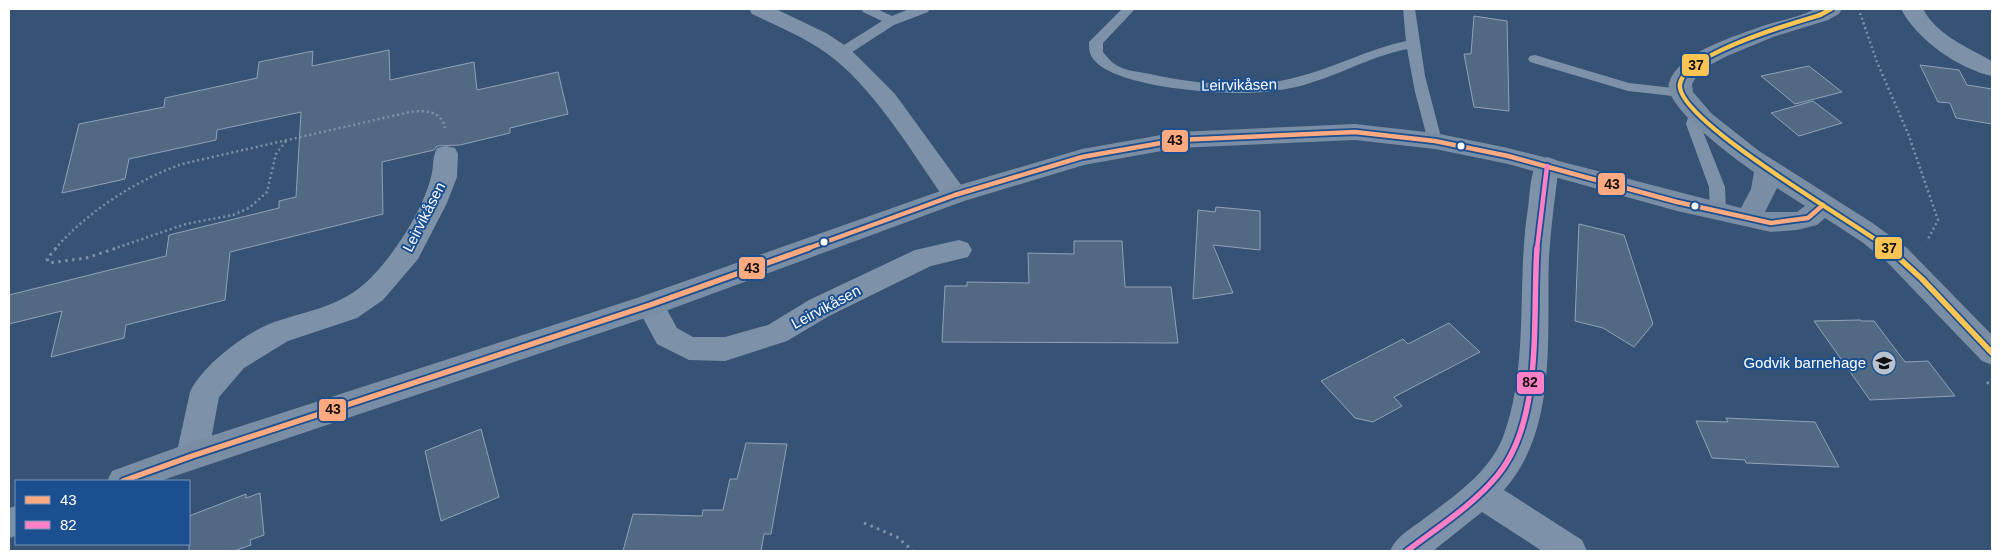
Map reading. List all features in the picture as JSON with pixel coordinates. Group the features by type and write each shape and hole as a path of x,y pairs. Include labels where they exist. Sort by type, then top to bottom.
{"main road":[{"path":"1831,9 1820,15 1744,40 1696,63 1686,73 1680,84 1689,102 1718,132 1767,170 1863,230 1896,255 1992,353"},
{"path":"126,480 192,456 650,305 955,195 1082,157 1178,140 1356,132 1435,141 1508,156 1718,212 1771,223 1808,218 1823,205"},
{"path":"1748,219 1764,189 1767,170"}],"street":[{"path":"760,9 818,38 841,53 887,99 955,195"},
{"path":"1912,9 1915,18 1926,31 1984,66 1992,68"},
{"name":"Leirvikåsen","path":"192,456 205,392 234,360 278,332 347,310 374,293 408,252 434,203 444,177 446,154"},
{"path":"1407,551 1481,493 1505,465 1520,435 1530,386 1538,229 1547,166"},
{"name":"Leirvikåsen","path":"650,305 667,336 689,348 725,349 777,333 819,308 925,257 959,250"},
{"path":"1481,493 1570,551"}],"lane":[{"path":"867,9 893,21"},
{"path":"841,53 908,13 924,9"},
{"name":"Leirvikåsen","path":"1129,9 1096,42 1096,52 1114,70 1170,82 1214,88 1258,87 1295,83 1330,72 1364,56 1413,44"},
{"path":"1409,9 1424,108 1435,141"},
{"path":"1535,59 1628,87 1689,102 1693,124 1717,187 1718,212"}],"path":[{"path":"1856,9 1862,16 1877,62 1910,136 1938,220 1926,243 1896,255"},
{"path":"286,141 276,154 267,192 249,208 234,215 186,224 86,258 49,263 47,259 65,236 128,192 168,169 206,157 286,141 356,122 425,110 440,117 445,124 446,154"},
{"path":"864,524 897,537 913,551"}],"building":[{"path":"1474,16 1507,21 1509,111 1474,107 1464,54 1471,54"},
{"path":"389,50 390,80 474,62 477,90 558,72 568,114 510,128 510,133 460,145 437,146 434,150 382,162 383,214 230,252 225,300 126,325 124,338 51,357 62,311 9,324 9,295 166,256 169,235 279,208 279,201 296,197 301,112 217,130 216,140 129,159 125,179 62,193 79,124 164,107 165,98 257,78 259,62 313,51 312,66"},
{"path":"1920,65 1959,70 1967,85 1992,89 1992,124 1956,118 1950,103 1938,102"},
{"path":"1809,66 1842,92 1795,104 1761,76"},
{"path":"1813,101 1842,123 1799,136 1771,113"},
{"path":"1216,207 1260,211 1260,250 1213,245 1233,293 1193,299 1198,210 1215,212"},
{"path":"1579,224 1624,235 1653,324 1634,347 1603,328 1575,321"},
{"path":"1074,241 1122,241 1125,287 1171,287 1178,343 942,342 945,286 967,286 967,282 1029,283 1028,253 1074,254"},
{"path":"1814,321 1874,321 1905,362 1928,361 1955,396 1870,400"},
{"path":"1449,323 1480,352 1394,397 1402,406 1373,422 1355,418 1321,381 1403,339 1408,344"},
{"path":"1726,418 1815,422 1839,467 1746,463 1745,460 1712,458 1696,421 1728,422"},
{"path":"481,429 499,497 441,521 425,451"},
{"path":"746,443 787,444 771,534 764,534 761,551 623,551 633,514 702,516 703,510 723,510 730,479 737,479"},
{"path":"260,493 264,535 250,540 251,545 234,551 189,551 190,516 246,494 246,498"}],"transit line":[{"name":"37","path":"1831,9 1820,15 1742,41 1700,61 1687,73 1680,84 1681,92 1704,120 1750,157 1792,186 1862,229 1897,255 1992,353"},
{"name":"43","path":"126,480 192,456 650,305 955,195 1082,157 1178,140 1355,132 1435,141 1508,156 1677,202 1771,223 1808,218 1823,205"},
{"name":"82","path":"1407,551 1461,510 1487,486 1506,463 1518,437 1526,409 1531,380 1538,229 1547,166"}],"place":[{"name":"Godvik barnehage","path":"1884,363"}]}
